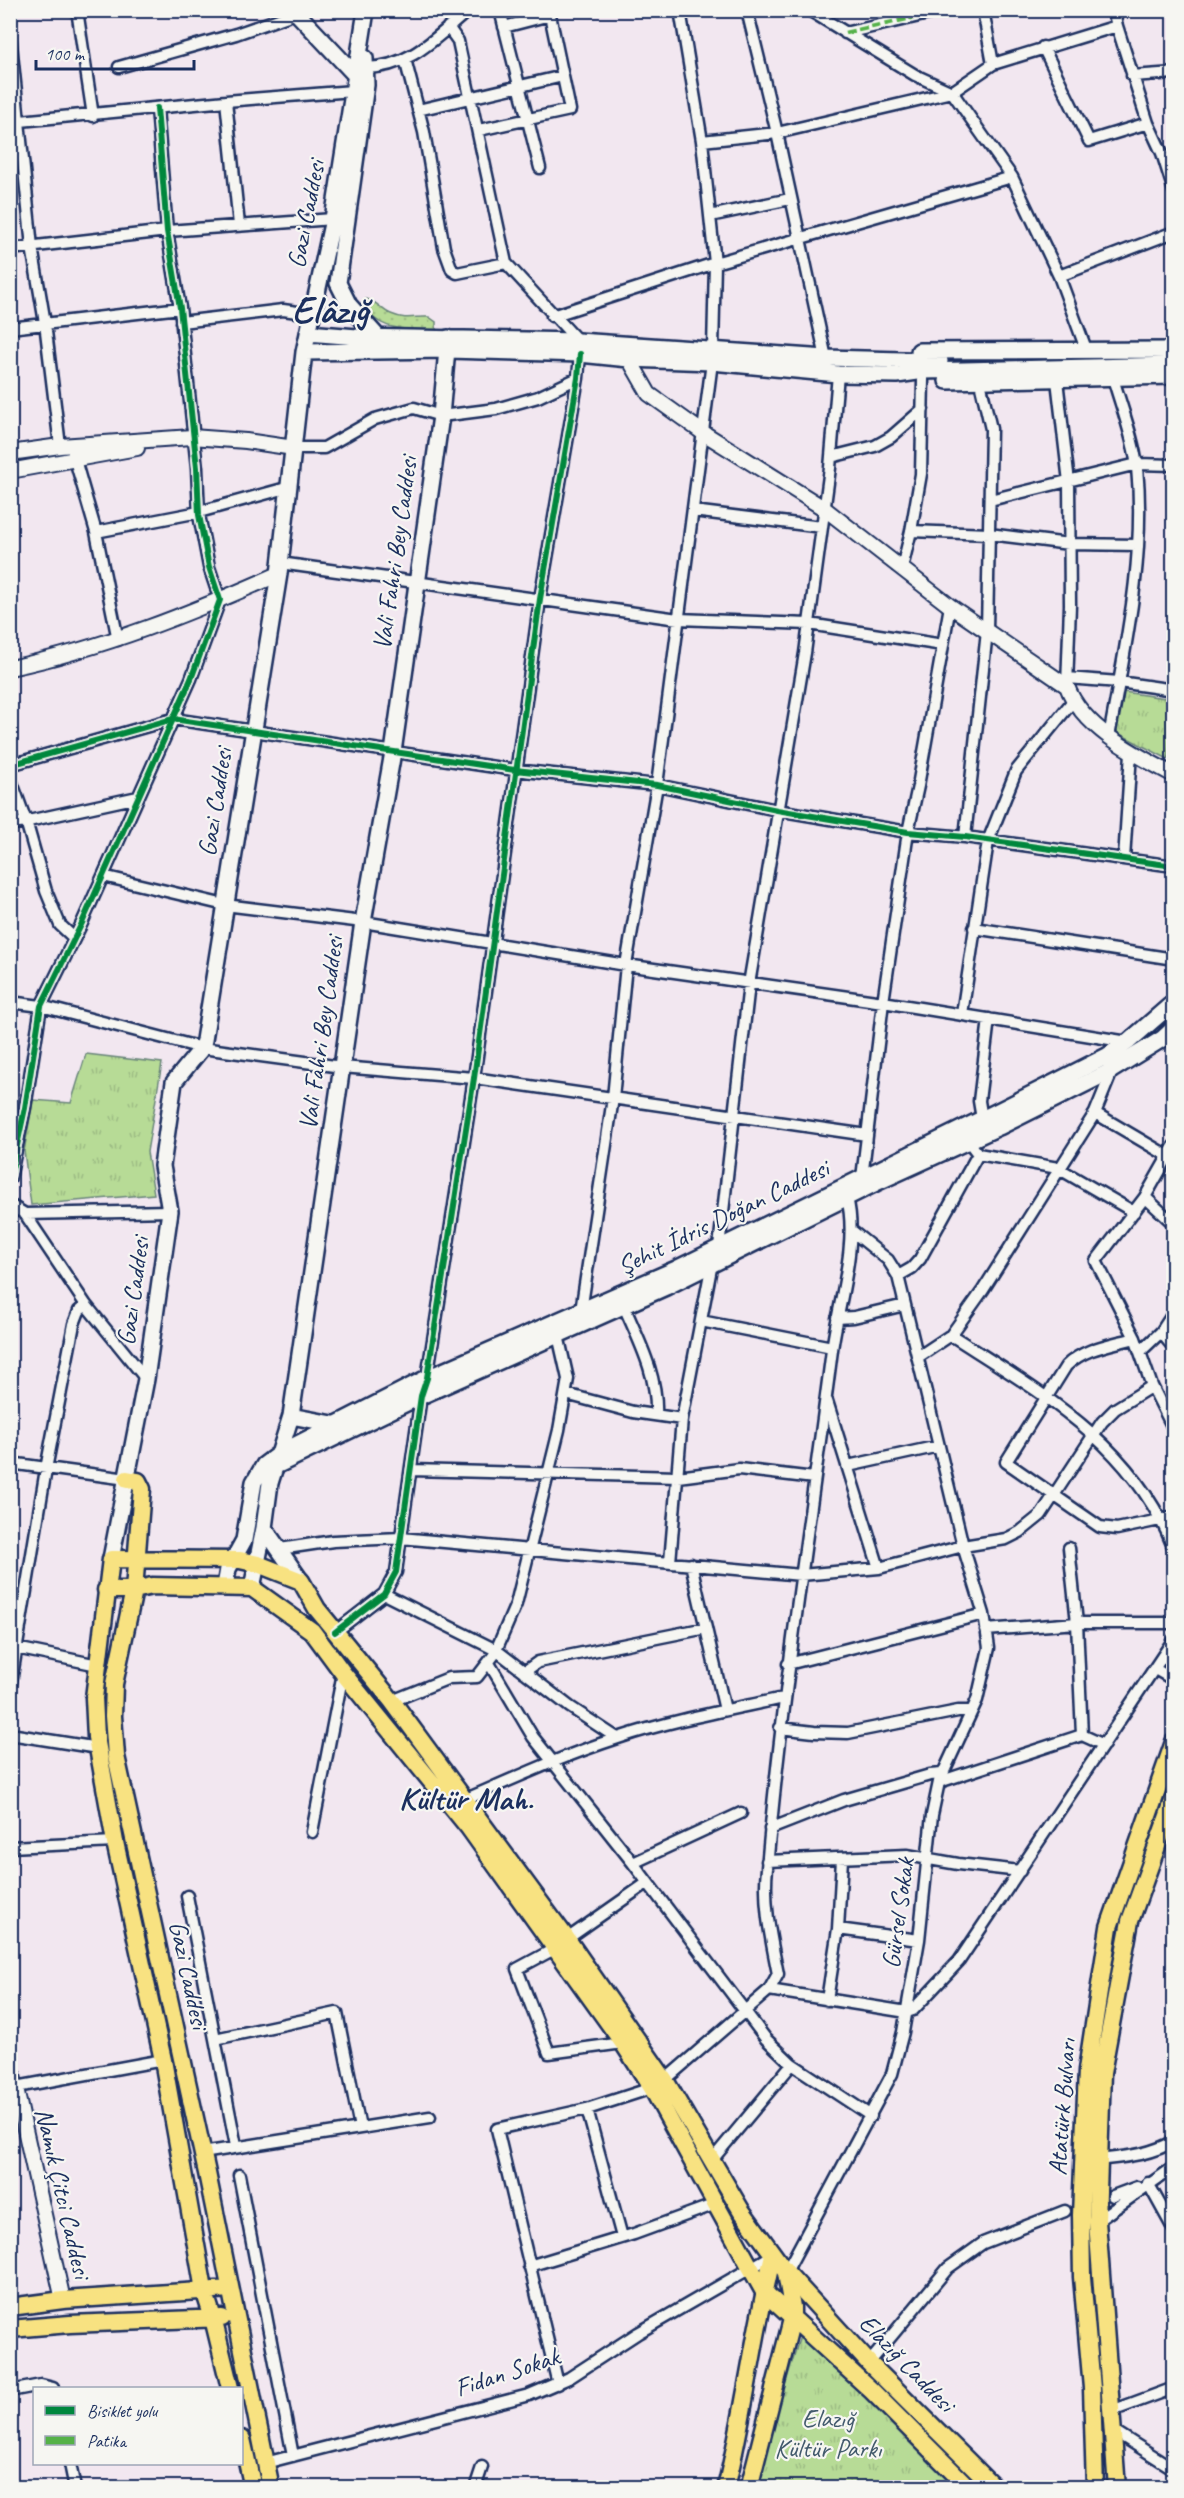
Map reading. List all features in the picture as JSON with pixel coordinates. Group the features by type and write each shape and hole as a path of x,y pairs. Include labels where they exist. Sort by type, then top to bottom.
{"main road":[{"path":"295,12 360,80"},
{"path":"365,14 338,283 348,304 377,336"},
{"name":"Gazi Caddesi","path":"230,2387 204,2290 163,2060 115,1842 98,1748 94,1698 106,1590 146,1379 170,1211 162,1166 174,1082 202,1048 279,569 304,352 360,80"},
{"path":"309,333 377,336 448,344 579,348 630,354 885,358 905,361 1173,357"},
{"path":"304,352 448,344"},
{"name":"Vali Fahri Bey Caddesi","path":"252,1588 258,1564 270,1483 291,1416 363,922 393,752 441,416 448,344"},
{"path":"885,358 903,351 1173,350"},
{"path":"712,356 838,374 897,375 924,372 1173,365"},
{"path":"897,375 923,380 980,382 1173,376"},
{"name":"Şehit İdris Doğan Caddesi","path":"277,1460 333,1424 427,1378 676,1269 1107,1056 1128,1042 1173,1002"},
{"name":"Şehit İdris Doğan Caddesi","path":"277,1460 624,1306 876,1183 973,1148 1113,1070 1162,1039 1173,1028"},
{"path":"291,1416 333,1424"},
{"path":"225,1586 228,1569 244,1540 254,1482 264,1465 277,1460"},
{"name":"Gazi Caddesi","path":"127,1479 138,1481 142,1489 134,1590 114,1684 113,1716 116,1756 271,2487"},
{"path":"264,1528 301,1581 317,1610 392,1701 464,1800 659,2084 716,2204 753,2268 764,2292 872,2391 969,2487"},
{"path":"111,1559 232,1560 258,1564 301,1581"},
{"path":"106,1590 134,1590 153,1586 252,1588 312,1631 343,1673 561,1944 622,2043 659,2084"},
{"name":"Atatürk Bulvarı","path":"1095,2487 1092,2388 1081,2215 1087,2070 1110,1927 1173,1742"},
{"name":"Atatürk Bulvarı","path":"1117,2487 1110,2421 1097,2221 1102,2073 1130,1921 1173,1799"},
{"name":"Elazığ Caddesi","path":"659,2084 712,2160 741,2210 786,2272 869,2363 995,2487"},
{"path":"726,2487 748,2388 764,2292 773,2255"},
{"path":"749,2487 792,2319 786,2272"},
{"path":"10,2307 63,2300 230,2289"},
{"path":"10,2330 70,2324 235,2317"},
{"path":"243,2443 253,2487"}],"street":[{"path":"77,10 93,116"},
{"path":"15,122 226,101 360,80 383,67 417,54 469,10"},
{"path":"500,10 540,168"},
{"path":"581,1311 613,1098 626,965 657,785 712,356 714,263 710,216 702,141 680,10"},
{"path":"747,10 777,133 826,358"},
{"path":"808,10 915,75 952,92 1011,177 1059,276 1086,349"},
{"path":"845,33 910,14 946,10"},
{"path":"983,10 993,64"},
{"path":"1113,10 1148,123 1168,152 1173,191"},
{"path":"119,67 236,34 295,12"},
{"path":"479,130 570,110 549,13 504,27"},
{"path":"702,141 777,133 952,92 993,64 1118,26"},
{"path":"335,1632 384,1594 396,1572 420,1396 427,1378 474,1078 540,599 578,378 579,348 506,263 458,41 448,27"},
{"path":"10,34 15,122 32,247 66,446 75,461 96,532 118,639"},
{"path":"1043,47 1089,141 1148,123"},
{"path":"405,59 418,110 444,248 452,270 457,273 506,263"},
{"path":"1132,76 1173,73"},
{"path":"418,110 563,76"},
{"path":"226,101 239,225"},
{"path":"10,1178 25,1108 41,1006 103,876 191,680 220,600 209,567 199,512 197,468 180,308 167,231 157,108"},
{"path":"552,316 714,263 1011,177"},
{"path":"710,216 790,199"},
{"path":"10,249 167,231 333,219"},
{"path":"1059,276 1173,232"},
{"path":"10,328 180,308"},
{"path":"181,321 283,310 312,314"},
{"path":"630,354 649,394 702,432 825,509 950,606 1067,682 1119,682 1173,690"},
{"path":"719,1247 736,1115 749,984 809,624 825,509 838,374"},
{"path":"10,453 66,446 192,437 246,441 294,448 324,448 375,419 414,408 441,416 496,409 538,397 578,378"},
{"path":"1109,737 1135,583 1138,544 1137,464 1113,378"},
{"path":"902,568 921,474 923,380"},
{"path":"1057,380 1069,482 1067,682 1072,702 1109,737 1131,753 1173,775"},
{"path":"965,837 987,632 991,429 980,382"},
{"path":"831,457 875,446 891,437 923,409"},
{"path":"10,471 75,461 192,437"},
{"path":"990,500 1137,464 1173,465"},
{"path":"96,532 199,512 290,487"},
{"path":"693,511 822,526"},
{"path":"911,531 989,534 1070,544 1138,544"},
{"path":"10,668 68,656 118,639 220,600 279,569 417,583 678,618 809,624 943,645"},
{"path":"862,1178 883,1002 908,832 950,606"},
{"path":"962,1014 988,840 1016,771 1072,702"},
{"path":"10,765 173,719 515,770 657,785 777,810 908,832 965,837 1173,866"},
{"path":"1124,859 1131,753"},
{"path":"10,777 26,821 46,891 60,925 74,938"},
{"path":"10,825 138,797"},
{"path":"103,876 225,905 363,922 749,984 962,1014 1128,1042"},
{"path":"974,928 1173,959"},
{"path":"10,1002 41,1006 202,1048 342,1067 474,1078 867,1135"},
{"path":"982,1119 979,1101 989,1019"},
{"path":"918,1356 951,1335 982,1290 1095,1113 1113,1070"},
{"path":"1095,1113 1168,1156"},
{"path":"1173,1146 1145,1197 1096,1261 1135,1338 1152,1386 1173,1430"},
{"path":"852,1231 888,1260 898,1276 912,1268 920,1259 973,1148 1058,1168 1134,1212"},
{"path":"1145,1197 1173,1224"},
{"path":"558,2384 497,2129 587,2109 659,2084 769,1990 778,1974 765,1891 770,1828 783,1698 832,1347 852,1231 847,1198"},
{"path":"10,1205 25,1214 86,1305 146,1379"},
{"path":"25,1214 170,1211"},
{"path":"670,1562 682,1419 712,1263"},
{"name":"Gürsel Sokak","path":"786,2272 892,2074 907,2012 919,1940 932,1815 940,1778 977,1700 989,1648 984,1614 963,1546 898,1276"},
{"path":"10,1688 14,1648 74,1324 79,1311 86,1305"},
{"path":"837,1318 854,1317 905,1305"},
{"path":"624,1306 651,1371 656,1394 656,1415"},
{"path":"1140,1352 1161,1332 1173,1312"},
{"path":"701,1321 832,1347"},
{"path":"1161,1332 1173,1348"},
{"path":"392,1701 449,1678 477,1677 496,1650 516,1604 549,1474 566,1394 567,1368 558,1335"},
{"path":"951,1335 1093,1433 1125,1464 1168,1519 1173,1549"},
{"path":"1135,1338 1093,1349 1073,1359 1066,1366 1006,1462 1088,1521 1106,1529 1168,1519"},
{"path":"280,1549 333,1541 401,1538 801,1575 879,1568 963,1546 1006,1539 1020,1532 1041,1515 1093,1433 1114,1409 1152,1386"},
{"path":"566,1394 633,1412 682,1419"},
{"path":"826,1398 879,1568"},
{"path":"848,1466 939,1446"},
{"path":"10,1463 127,1479"},
{"path":"411,1470 678,1477 740,1469 814,1478"},
{"path":"1069,1548 1077,1623 1082,1735"},
{"path":"691,1564 725,1710"},
{"path":"384,1594 496,1650 617,1738"},
{"path":"788,1664 984,1614"},
{"path":"986,1629 1077,1623 1173,1623"},
{"path":"524,1672 538,1662 706,1628"},
{"path":"769,1990 907,2012 913,2010 959,1962 1173,1639"},
{"path":"14,1648 99,1665"},
{"path":"489,1663 533,1737 633,1863 766,2039 792,2064 871,2116"},
{"path":"1155,1669 1173,1680"},
{"path":"312,1832 343,1673"},
{"path":"464,1800 553,1761 617,1738 684,1719 783,1698"},
{"path":"780,1728 848,1733 958,1711 971,1711"},
{"path":"10,1734 98,1748"},
{"path":"770,1828 876,1790 930,1774 940,1778 1082,1735 1104,1745"},
{"path":"633,1863 741,1813"},
{"path":"10,1847 115,1842"},
{"path":"767,1862 907,1855 1020,1871"},
{"path":"827,2000 838,1929 842,1859"},
{"path":"622,2043 549,2053 517,1969 561,1944 647,1883"},
{"path":"187,1896 236,2146"},
{"path":"838,1929 919,1940"},
{"path":"215,2039 337,2013 360,2128"},
{"path":"13,2088 163,2060"},
{"name":"Namık Çitci Caddesi","path":"10,2062 13,2088 63,2300"},
{"path":"712,2160 792,2064"},
{"path":"587,2109 622,2237"},
{"path":"202,2153 430,2117"},
{"path":"1098,2160 1155,2150 1173,2141"},
{"path":"1097,2221 1173,2167"},
{"path":"239,2175 293,2456"},
{"path":"1113,2196 1148,2183"},
{"path":"1148,2183 1173,2230"},
{"path":"529,2266 716,2204"},
{"path":"869,2363 948,2268 983,2243 1065,2211"},
{"name":"Fidan Sokak","path":"265,2463 529,2395 558,2384 638,2333 773,2255"},
{"path":"10,2391 41,2385 49,2387"},
{"path":"1173,2388 1110,2421 1173,2469"},
{"path":"70,2465 75,2487"},
{"path":"475,2487 482,2467"}],"green space":[{"path":"366,299 397,316 429,317 436,322 436,330 405,329 385,325 370,314 364,305"},
{"path":"1123,692 1172,699 1168,759 1116,732"},
{"path":"86,1054 162,1063 147,1152 154,1194 31,1205 24,1151 33,1100 71,1103"},
{"name":"Elazığ Kültür Parkı","path":"800,2336 910,2433 963,2488 757,2488 772,2428"}],"marked path":[{"path":"910,12 911,18 946,10"},
{"path":"845,33 911,18"}],"cycle path":[{"path":"10,1178 25,1108 41,1006 82,923 191,679 220,600 209,567 199,515 197,468 180,308 167,231 157,108"},
{"path":"335,1632 384,1594 396,1572 421,1396 427,1378 474,1078 540,599 578,378 580,354"},
{"path":"10,765 173,719 515,770 657,785 777,810 908,832 965,837 1174,866"}],"district":[{"name":"Elâzığ","path":"330,310"},
{"name":"Kültür Mah.","path":"466,1798"}]}
